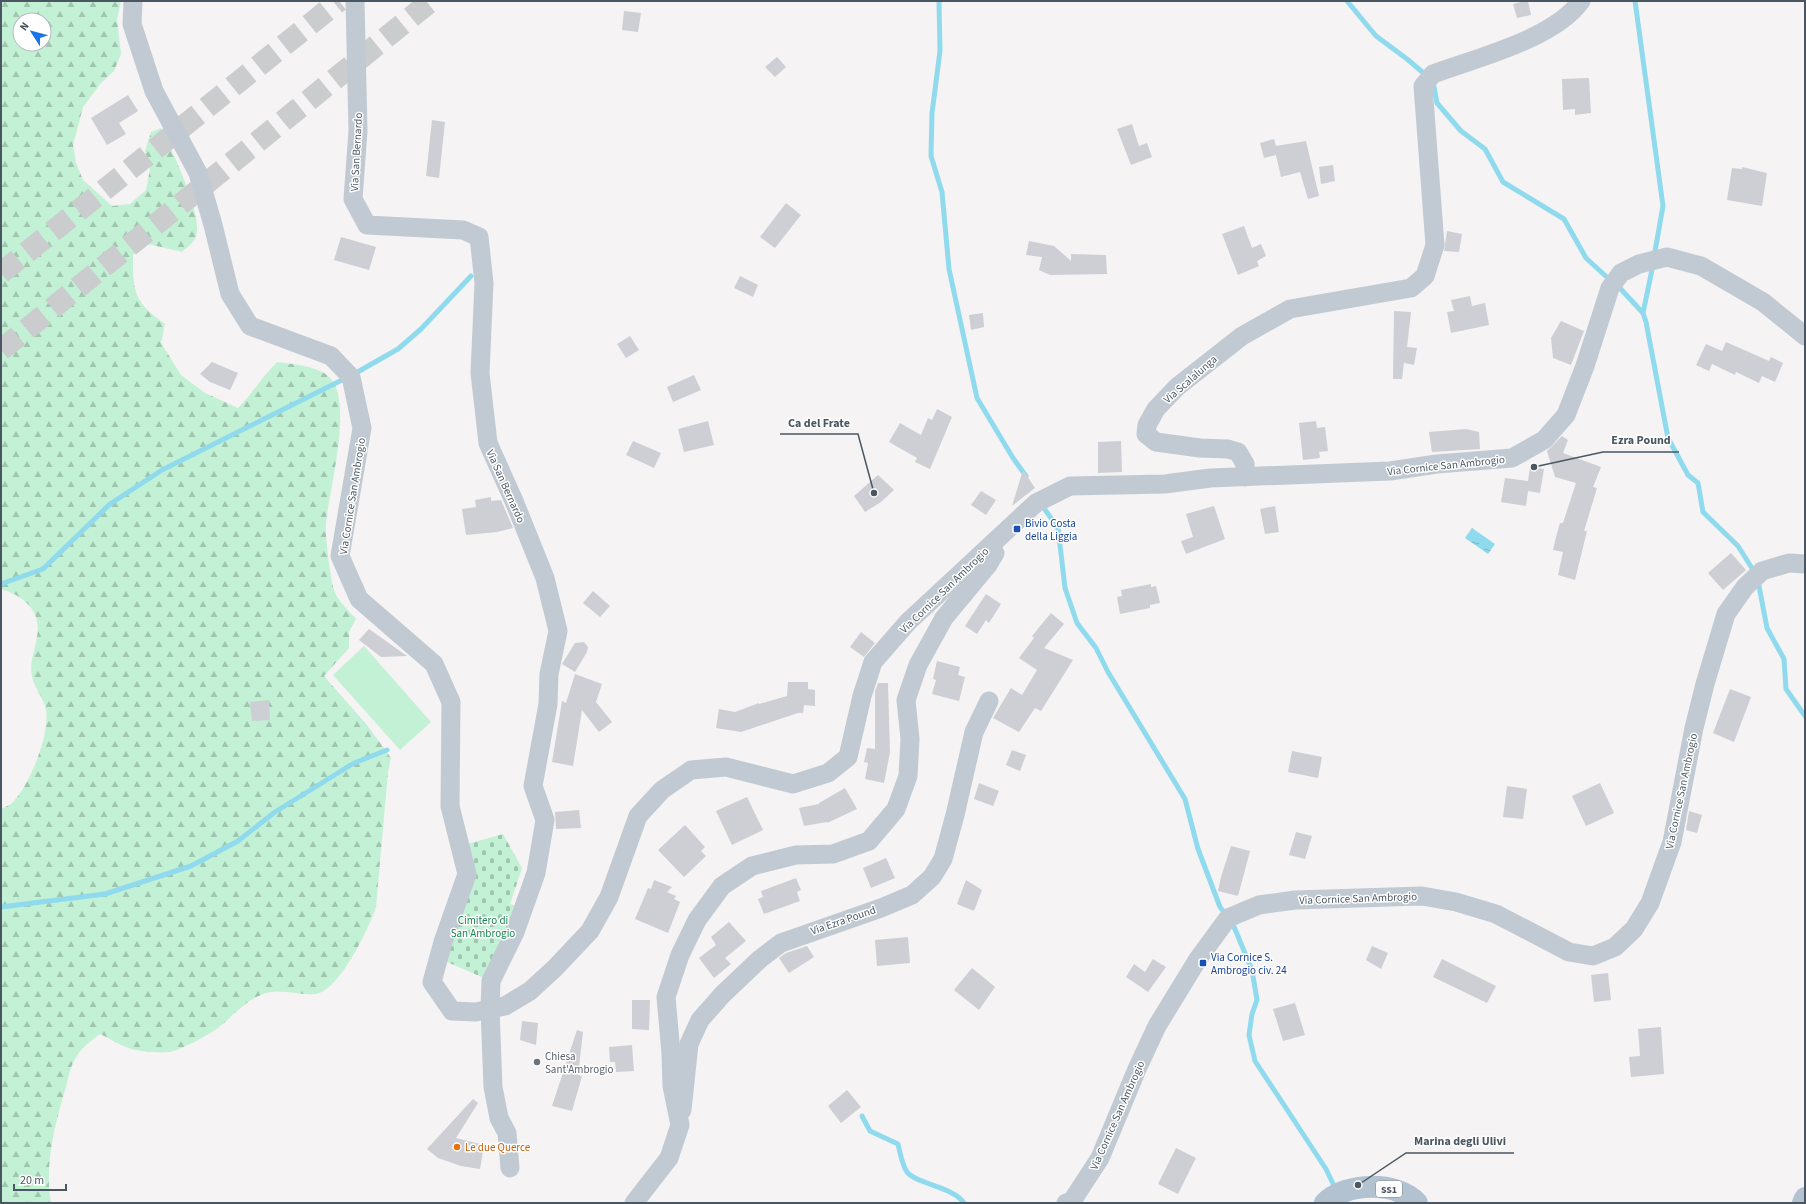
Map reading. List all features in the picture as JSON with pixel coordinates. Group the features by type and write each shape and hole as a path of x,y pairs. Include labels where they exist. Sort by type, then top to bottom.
{"main road":[{"name":"SS1","path":"1327,1200 1358,1188 1384,1187 1411,1197 1417,1203"},
{"path":"1803,1203 1805,1198"}],"street":[{"name":"Via Cornice San Ambrogio","path":"133,1 132,24 154,91 198,173 213,225 230,294 250,326 331,356 351,377 362,428 340,556 360,599 434,664 451,702 450,806 467,874 443,942 432,982 452,1011 476,1012 505,1006 530,991 590,931 609,897 638,816 662,790 691,770 726,767 793,784 828,773 848,757 862,696 873,662 908,622 1036,503 1070,486 1165,484 1210,478 1390,471 1437,464 1512,458 1544,440 1566,415 1585,366 1610,288 1621,273 1639,264 1667,257 1701,266 1763,302 1805,336"},
{"name":"Via San Bernardo","path":"355,1 358,131 353,199 367,225 464,230 480,237 484,283 480,373 488,443 514,501 545,578 558,631 549,674 548,704 533,786 545,820 536,873 515,932 491,981 490,1009"},
{"name":"Via Scalalunga","path":"1245,477 1244,464 1238,452 1228,449 1200,448 1156,442 1146,434 1146,426 1177,387 1209,361 1242,336 1290,309 1411,288 1425,276 1436,245 1428,80 1533,37 1573,13 1581,1"},
{"name":"Via Cornice San Ambrogio","path":"680,1125 672,1086 672,1053 666,997 680,954 697,920 722,886 752,866 796,855 833,854 869,841 896,809 908,776 910,739 906,700 918,665 944,618 988,564 1009,528"},
{"name":"Via Cornice San Ambrogio","path":"1066,1203 1072,1201 1100,1158 1137,1069 1157,1026 1198,959 1228,918 1259,905 1295,900 1422,896 1456,902 1496,914 1569,952 1593,956 1614,947 1634,929 1650,903 1670,848 1705,684 1726,614 1745,587 1762,571 1790,564 1805,564"},
{"name":"Via Ezra Pound","path":"680,1125 690,1044 700,1020 722,995 760,959 781,943 881,908 912,894 932,877 943,859 955,815 974,732 989,701"},
{"path":"490,1009 493,1087 499,1118 507,1133 510,1168"},
{"path":"634,1203 669,1158 680,1125"}],"green space":[{"path":"1,1 121,1 117,19 121,54 114,71 101,83 83,107 73,145 76,163 83,180 112,206 130,204 146,190 150,169 145,151 151,132 161,128 192,200 196,216 197,229 195,239 182,252 148,244 133,255 134,278 137,295 141,302 146,309 165,324 161,343 181,375 205,393 238,408 277,362 313,368 331,379 337,391 340,408 340,427 335,470 326,523 327,547 334,590 340,601 356,619 349,632 349,648 324,676 367,725 391,758 388,772 376,907 367,929 352,958 334,983 324,991 315,994 274,992 261,995 244,1006 214,1031 174,1051 157,1052 131,1049 100,1034 92,1040 76,1057 69,1074 58,1115 50,1160 49,1189 51,1203 1,1203 1,809 13,802 26,783 38,758 45,732 46,720 45,706 33,680 31,671 37,637 37,620 34,612 24,600 1,589"},
{"path":"364,646 431,722 400,750 333,675"},
{"name":"Cimitero di San Ambrogio","path":"503,834 522,868 510,904 523,908 491,981 438,958 467,874 460,846"}],"water":[{"path":"1472,528 1495,544 1488,554 1465,538"}],"building":[{"path":"1528,1 1531,15 1517,18 1513,4"},
{"path":"624,11 641,13 638,32 622,30"},
{"path":"777,57 786,67 775,77 765,67"},
{"path":"1589,78 1591,113 1575,115 1575,109 1563,110 1562,79"},
{"path":"128,95 138,111 119,123 126,134 107,145 91,118"},
{"path":"432,120 445,122 439,178 426,176"},
{"path":"1132,124 1139,146 1147,143 1152,157 1131,165 1117,129"},
{"path":"1274,139 1276,146 1306,141 1319,196 1308,199 1300,172 1281,177 1276,155 1264,158 1260,143"},
{"path":"1333,165 1335,181 1321,184 1319,167"},
{"path":"1742,167 1767,173 1762,206 1727,200 1732,168 1742,169"},
{"path":"786,203 801,215 775,248 760,237"},
{"path":"1244,226 1252,248 1261,244 1266,256 1257,261 1259,266 1238,275 1222,234"},
{"path":"1447,231 1462,234 1459,252 1444,251"},
{"path":"341,237 376,247 369,270 334,260"},
{"path":"1029,241 1054,246 1071,261 1071,254 1106,255 1107,274 1050,275 1039,270 1042,257 1026,255"},
{"path":"740,276 758,285 753,297 734,288"},
{"path":"1470,296 1472,306 1485,303 1489,325 1451,333 1447,312 1454,311 1451,300"},
{"path":"1394,311 1411,312 1407,347 1417,348 1414,365 1404,363 1402,379 1393,379"},
{"path":"983,313 984,327 971,330 969,315"},
{"path":"1561,321 1584,331 1571,365 1553,358 1551,338"},
{"path":"630,336 639,350 626,358 617,344"},
{"path":"1726,342 1769,361 1771,357 1783,363 1775,382 1762,376 1759,383 1736,372 1735,375 1712,364 1709,371 1696,365 1706,344 1722,351"},
{"path":"212,362 238,373 230,390 210,382 200,374"},
{"path":"694,375 701,390 673,402 667,387"},
{"path":"937,409 952,417 930,469 915,462 917,458 889,442 900,423 921,435 928,418 932,420"},
{"path":"708,421 714,445 684,452 678,429"},
{"path":"1316,421 1317,428 1325,427 1328,451 1319,452 1320,458 1303,460 1299,423"},
{"path":"1466,429 1479,432 1480,449 1432,452 1429,432"},
{"path":"1562,436 1568,440 1563,453 1601,467 1593,487 1597,488 1584,531 1587,531 1575,580 1558,575 1563,552 1553,550 1560,523 1563,523 1576,483 1555,477 1547,451"},
{"path":"633,441 661,453 654,468 626,455"},
{"path":"1121,441 1122,472 1098,473 1098,442"},
{"path":"1530,467 1544,469 1540,493 1528,491 1526,506 1501,502 1505,478 1528,481"},
{"path":"1023,470 1035,488 1012,506"},
{"path":"878,475 894,490 881,502 865,512 854,496"},
{"path":"981,491 996,500 986,515 971,505"},
{"path":"491,497 491,501 501,500 513,528 497,532 466,535 462,509 476,507 475,500"},
{"path":"1214,506 1225,539 1186,554 1181,541 1193,537 1186,514"},
{"path":"1275,506 1279,532 1265,534 1260,509"},
{"path":"1731,553 1746,570 1723,590 1708,573"},
{"path":"1151,584 1151,587 1156,586 1160,603 1150,605 1150,608 1120,614 1117,597 1122,596 1121,590"},
{"path":"593,591 610,606 600,617 583,603"},
{"path":"986,594 1001,604 989,623 986,620 977,634 965,626"},
{"path":"1051,613 1064,624 1044,648 1073,660 1041,711 1035,708 1019,732 993,718 1011,688 1022,695 1037,670 1019,658 1034,638 1032,636"},
{"path":"369,629 407,656 381,657 359,640"},
{"path":"861,632 875,643 864,657 850,647"},
{"path":"584,642 588,647 587,652 575,672 562,664 575,643"},
{"path":"937,661 960,667 958,675 965,677 959,701 932,694 936,680 933,679"},
{"path":"575,674 602,684 596,702 612,722 599,732 582,710 573,766 552,762 562,701 566,703"},
{"path":"788,682 808,682 808,689 815,690 815,706 804,705 803,713 798,713 741,732 716,728 719,709 735,712 759,703 787,696"},
{"path":"878,683 888,683 890,752 884,783 865,779 868,763 864,762 867,748 875,749 875,691"},
{"path":"1730,689 1751,697 1734,742 1713,733"},
{"path":"269,700 270,720 252,721 250,702"},
{"path":"1012,750 1026,755 1020,771 1006,765"},
{"path":"1292,751 1322,757 1318,778 1288,772"},
{"path":"979,783 999,791 993,806 974,799"},
{"path":"1600,783 1614,813 1586,826 1572,796"},
{"path":"1507,786 1527,789 1523,819 1503,817"},
{"path":"845,788 857,809 827,823 804,826 799,808 819,804"},
{"path":"747,797 763,830 732,845 716,811"},
{"path":"579,810 581,828 556,829 555,812"},
{"path":"1689,811 1702,815 1697,833 1686,830"},
{"path":"685,825 705,847 701,851 706,856 684,877 658,850"},
{"path":"1296,832 1312,836 1305,859 1289,855"},
{"path":"1231,846 1250,851 1238,896 1218,891"},
{"path":"886,858 895,878 871,888 863,868"},
{"path":"796,878 801,890 797,892 800,901 764,914 758,899 763,897 761,891"},
{"path":"654,880 672,887 667,892 676,896 674,899 680,902 668,933 635,919 648,888 651,889"},
{"path":"966,880 982,890 974,911 957,904"},
{"path":"729,922 746,941 725,958 731,964 714,978 699,958 716,945 711,937"},
{"path":"908,937 910,963 877,966 875,940"},
{"path":"807,946 814,957 789,973 779,958 786,953"},
{"path":"1372,946 1388,953 1381,969 1366,960"},
{"path":"1153,959 1166,967 1148,992 1126,977 1134,964 1145,972"},
{"path":"1442,959 1496,986 1487,1003 1433,977"},
{"path":"972,968 995,987 979,1010 954,990"},
{"path":"1608,973 1611,1000 1594,1002 1591,975"},
{"path":"632,1000 650,1000 649,1030 632,1029"},
{"path":"1295,1003 1305,1035 1283,1041 1273,1009"},
{"path":"522,1021 538,1023 536,1045 520,1040"},
{"path":"1661,1027 1664,1074 1631,1077 1629,1057 1640,1056 1638,1029"},
{"path":"577,1030 583,1032 578,1075 582,1076 572,1111 552,1106"},
{"path":"632,1045 634,1071 616,1072 615,1062 610,1062 609,1047"},
{"path":"847,1090 861,1107 841,1123 828,1106"},
{"path":"473,1099 478,1103 456,1138 484,1145 480,1169 461,1166 438,1158 427,1149"},
{"path":"1176,1148 1196,1158 1178,1194 1158,1184"}],"waterway":[{"path":"939,1 940,51 932,113 931,156 942,192 949,269 977,398 1013,458 1026,476"},
{"path":"1347,1 1376,36 1427,76"},
{"path":"1635,1 1663,206 1654,257"},
{"path":"1433,82 1437,103 1461,131 1485,149 1503,182 1564,219 1586,258 1611,281"},
{"path":"1643,313 1653,265"},
{"path":"1,584 43,569 110,504 162,470 354,374 398,349 421,329 471,276"},
{"path":"1617,285 1643,313 1668,438 1688,475 1698,483 1703,512 1738,546 1755,573"},
{"path":"1041,504 1058,528 1065,588 1077,623 1096,648 1108,672 1185,799 1198,849 1220,907 1232,922 1252,970 1257,1000 1252,1014 1249,1035 1255,1061 1326,1169 1336,1190"},
{"path":"1758,581 1767,628 1784,659 1786,689 1805,716"},
{"path":"1,907 105,894 191,866 238,841 275,812 354,763 387,750"},
{"path":"862,1116 870,1131 898,1144 901,1158 907,1172 918,1180 952,1193 964,1203"}],"tunnel":[{"path":"1,273 339,1"},
{"path":"1,350 431,1"}],"place":[{"name":"Ezra Pound","path":"1534,467"},
{"name":"Ca del Frate","path":"874,493"},
{"name":"Bivio Costa della Liggia","path":"1017,529"},
{"name":"Via Cornice S. Ambrogio civ. 24","path":"1203,963"},
{"name":"Chiesa Sant'Ambrogio","path":"537,1062"},
{"name":"Le due Querce","path":"457,1147"},
{"name":"Marina degli Ulivi","path":"1358,1185"}]}
